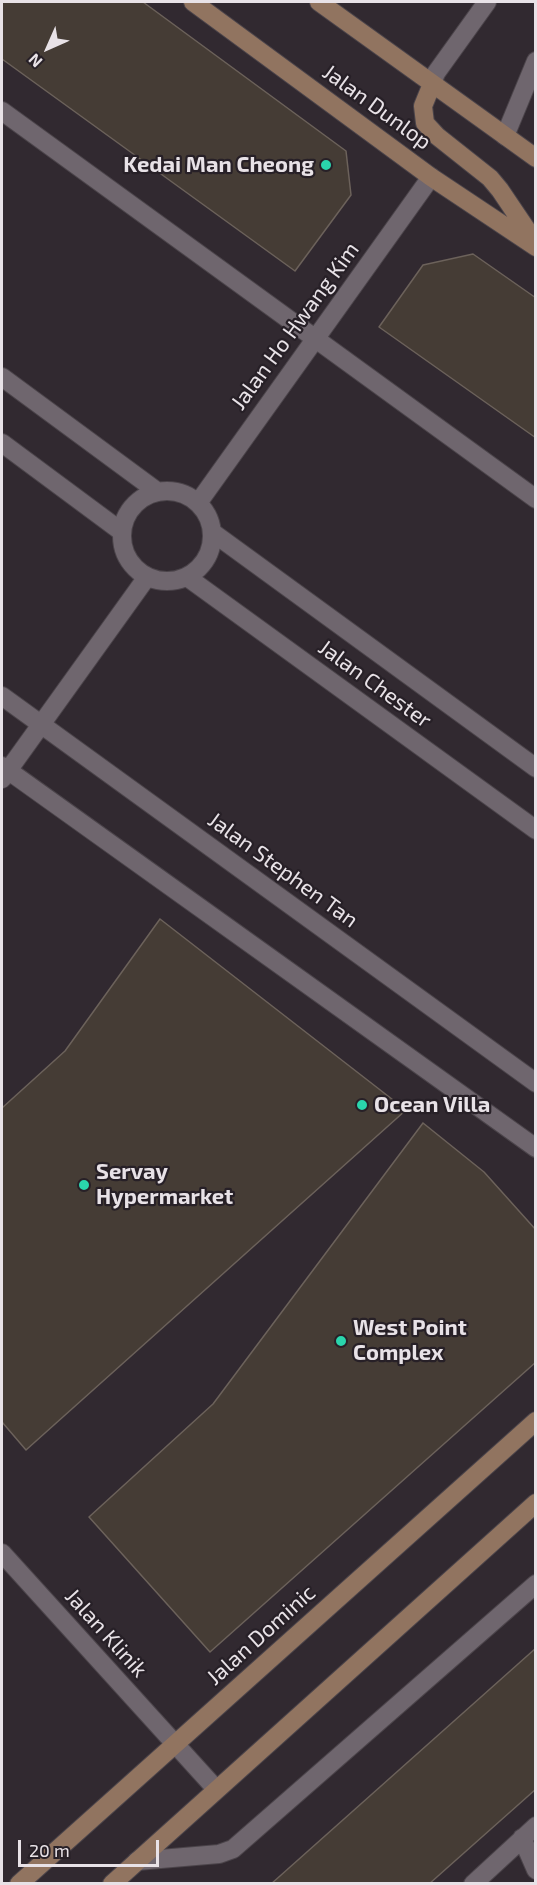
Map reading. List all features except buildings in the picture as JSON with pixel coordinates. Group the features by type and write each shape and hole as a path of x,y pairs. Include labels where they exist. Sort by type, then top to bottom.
{"street":[{"name":"Jalan Dunlop","path":"193,2 431,177 536,246"},
{"path":"319,2 536,158"},
{"path":"487,2 436,73 423,106 425,123 437,136 495,184 536,246"},
{"path":"505,136 536,61"},
{"path":"2,111 536,499"},
{"name":"Jalan Ho Hwang Kim","path":"198,503 431,177"},
{"path":"2,377 158,492"},
{"path":"2,443 122,532"},
{"path":"172,491 186,495 198,503 210,521 212,532 212,546 198,570 174,582 147,577 136,569 122,546 125,519 133,506 144,497 158,492 172,491"},
{"name":"Jalan Chester","path":"212,532 536,768"},
{"path":"147,577 4,772 536,1148"},
{"name":"Jalan Chester","path":"187,577 536,830"},
{"name":"Jalan Stephen Tan","path":"2,696 536,1083"},
{"name":"Jalan Dominic","path":"19,1884 536,1421"},
{"path":"112,1884 536,1503"},
{"name":"Jalan Klinik","path":"2,1553 216,1789"},
{"path":"137,1861 219,1854 233,1849 536,1584"},
{"path":"529,1832 536,1870"},
{"path":"472,1884 529,1832"}],"place":[{"name":"Kedai Man Cheong","path":"326,165"},
{"name":"Ocean Villa","path":"362,1105"},
{"name":"Servay Hypermarket","path":"84,1185"},
{"name":"West Point Complex","path":"341,1341"}]}
